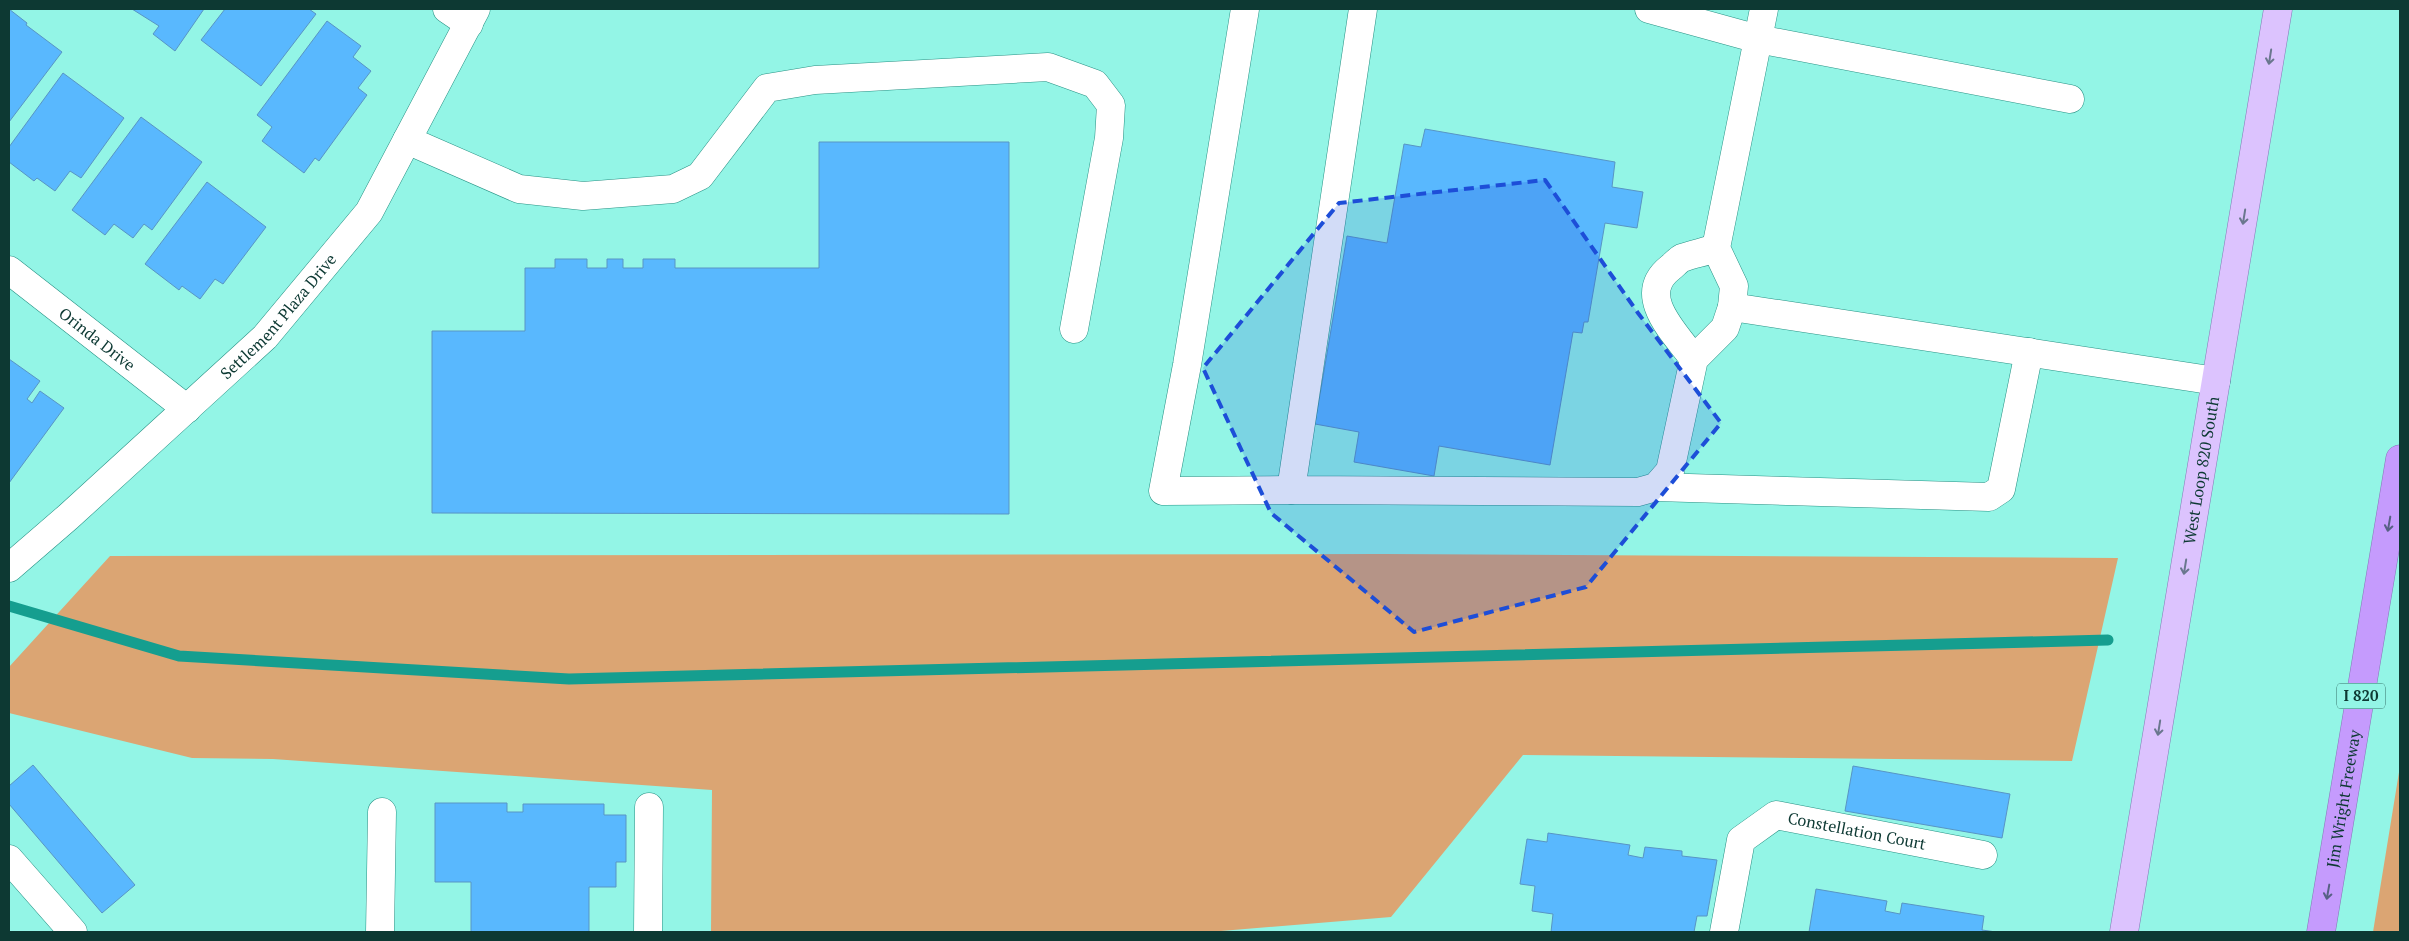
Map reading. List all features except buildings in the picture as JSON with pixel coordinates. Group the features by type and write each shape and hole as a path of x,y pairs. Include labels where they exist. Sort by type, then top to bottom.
{"highway":[{"name":"Jim Wright Freeway","path":"2321,932 2400,459"}],"main road":[{"name":"West Loop 820 South","path":"2124,932 2278,9"}],"street":[{"path":"447,9 472,16"},
{"path":"1245,9 1187,365 1163,491 1638,492 1656,488 1989,497 2001,489 2029,352"},
{"path":"1291,490 1363,9"},
{"path":"1649,9 1758,39 2070,99"},
{"path":"1656,488 1670,471 1694,359 1725,328 1732,308 1734,286 1716,248 1764,9"},
{"name":"Settlement Plaza Drive","path":"9,568 68,517 265,337 368,212 472,16"},
{"path":"407,140 519,188 583,196 673,188 700,176 767,88 814,80 1048,67 1095,84 1111,105 1109,138 1074,329"},
{"path":"1694,359 1665,321 1657,305 1655,293 1657,282 1682,259 1716,248"},
{"name":"Orinda Drive","path":"9,270 186,409"},
{"path":"1732,308 2216,381"},
{"path":"648,932 649,807"},
{"path":"380,932 382,812"},
{"name":"Constellation Court","path":"1724,932 1741,840 1776,815 1983,855"},
{"path":"9,859 73,932"}],"highlighted area":[{"path":"1545,180 1638,313 1721,423 1586,587 1414,632 1271,513 1203,368 1339,203"}],"shaded area":[{"path":"1382,554 2118,558 2072,761 1523,755 1391,917 1209,932 711,932 712,790 273,759 192,758 9,713 9,667 110,556"},
{"path":"2400,766 2400,932 2373,932"}],"waterway":[{"path":"9,606 179,656 569,679 2108,640"}]}
